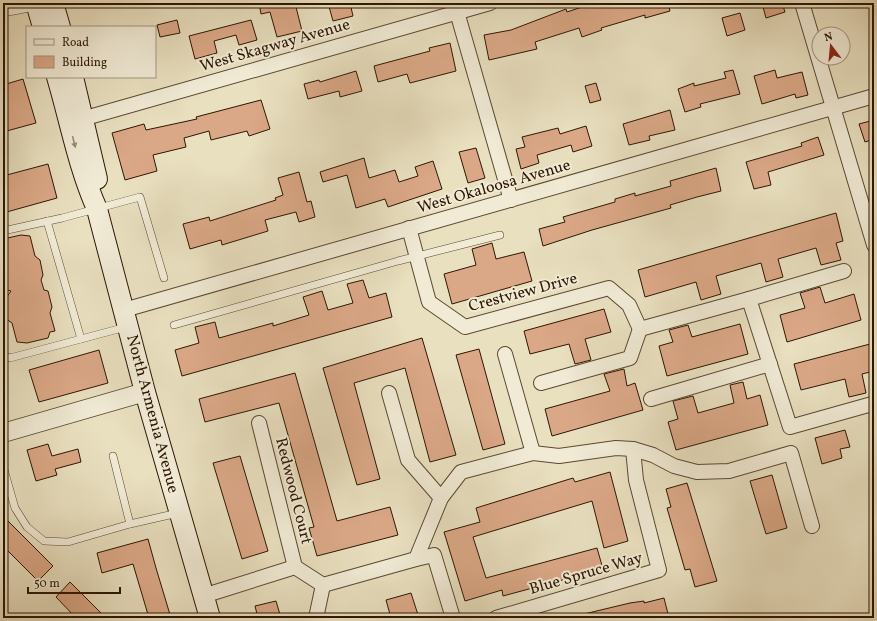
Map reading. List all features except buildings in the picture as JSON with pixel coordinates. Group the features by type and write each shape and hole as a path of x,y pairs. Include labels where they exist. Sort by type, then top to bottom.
{"main road":[{"path":"42,4 43,26"},
{"path":"42,4 59,26"},
{"name":"North Armenia Avenue","path":"57,78 76,120"},
{"name":"North Armenia Avenue","path":"73,78 76,120 86,185 97,209 145,392 210,618"}],"street":[{"name":"West Skagway Avenue","path":"76,120 490,3"},
{"path":"802,3 874,245"},
{"path":"457,12 511,200"},
{"name":"West Okaloosa Avenue","path":"126,318 409,228 874,96"},
{"name":"Crestview Drive","path":"409,228 429,302 465,327 609,288 629,305 640,329"},
{"path":"541,382 630,358 640,329 844,271"},
{"path":"749,299 790,427 872,404"},
{"path":"504,354 533,453"},
{"path":"650,399 770,364"},
{"path":"3,433 145,392"},
{"path":"389,393 408,460 441,498"},
{"name":"Redwood Court","path":"258,423 295,567"},
{"path":"416,559 441,498 461,472 533,453 559,456 616,448 633,448 653,455 674,466 697,472 729,471 791,453 812,526"},
{"name":"Blue Spruce Way","path":"496,618 659,570 636,480 633,448"},
{"path":"203,596 295,567 323,585 434,555 453,618"},
{"path":"316,618 323,585"}],"lane":[{"path":"3,13 42,4"},
{"path":"3,231 140,198 164,278"},
{"path":"47,221 81,339"},
{"path":"174,325 417,256 500,235"},
{"path":"3,355 10,358 81,339 126,318"},
{"path":"113,456 130,524"},
{"path":"3,466 15,508 27,526 44,540 68,542 130,524 180,512"}]}
